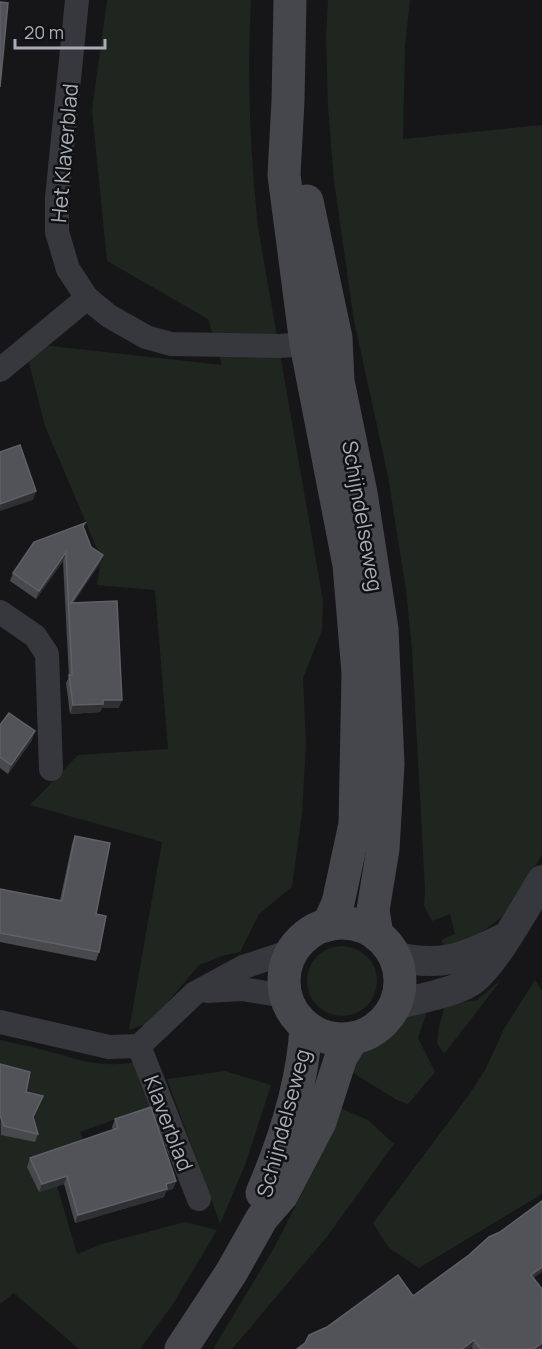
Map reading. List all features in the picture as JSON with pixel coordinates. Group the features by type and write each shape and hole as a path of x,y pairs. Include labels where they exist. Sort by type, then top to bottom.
{"main road":[{"name":"Schijndelseweg","path":"290,0 284,175 306,344 350,565 358,672 355,824 338,903 328,925"},
{"name":"Schijndelseweg","path":"288,101 336,338 338,381 361,493 382,630 388,764 382,849 373,910 386,945"},
{"path":"306,344 321,348 338,381"},
{"path":"354,924 386,945 400,981 395,1005 378,1027 353,1038 328,1038 306,1027 290,1008 285,996 283,981 286,966 292,951 307,935 328,925 354,924"},
{"name":"Schijndelseweg","path":"262,1218 261,1195 276,1161 300,1075 306,1027"},
{"name":"Schijndelseweg","path":"181,1349 231,1273 262,1218 282,1195 320,1122 341,1057 353,1038"}],"street":[{"name":"Het Klaverblad","path":"77,0 57,198 57,232 68,269 87,298 109,316 146,337 171,344 279,346 306,344"},
{"path":"0,370 87,298"},
{"path":"0,612 35,636 47,654 51,769"},
{"path":"395,1005 438,994 470,982 486,967 542,880"},
{"path":"386,945 415,962 439,961 469,955 507,936"},
{"path":"0,1022 109,1047 139,1046 195,993 243,966 292,951"},
{"path":"195,993 242,988 285,996"},
{"name":"Klaverblad","path":"139,1046 199,1199"}],"shaded area":[{"path":"107,0 251,0 250,114 258,227 323,601 322,630 303,678 306,744 302,813 292,887 259,914 240,952 199,965 151,1022 129,1030 162,842 30,805 78,755 168,749 155,590 97,585 101,558 45,426 24,343 222,365 208,319 107,261 92,110"},
{"path":"328,0 410,0 405,46 403,139 542,125 542,855 505,915 469,941 446,949 441,940 455,934 450,914 432,921 424,906 412,650 406,590 388,476 354,321 334,181 328,107 326,36"},
{"path":"342,946 361,952 371,962 377,981 371,1000 361,1010 342,1016 323,1010 313,1000 307,981 313,962 323,952"},
{"path":"502,979 444,1054 437,1043 445,1005 477,1000"},
{"path":"535,980 542,990 542,1194 419,1268 388,1247 373,1223 468,1096 485,1070 504,1029"},
{"path":"428,1009 418,1038 435,1072 408,1104 397,1100 345,1068 410,1014"},
{"path":"0,1040 97,1063 136,1062 152,1106 80,1132 87,1150 56,1182 77,1254 102,1244 185,1222 217,1230 173,1304 140,1349 79,1349 14,1293 0,1304"},
{"path":"225,1071 271,1085 245,1165 220,1224 167,1079"},
{"path":"338,1107 368,1120 394,1144 326,1238 232,1349 213,1349 274,1248 316,1166"}],"building":[{"path":"0,2 8,3 0,87"},
{"path":"20,445 36,491 0,504 0,452"},
{"path":"85,523 83,526 91,547 103,555 71,603 117,601 122,700 103,700 103,704 73,705 69,675 72,675 66,552 39,591 13,573 34,542"},
{"path":"9,713 35,731 11,765 0,757 0,725"},
{"path":"75,836 110,843 96,914 106,916 99,952 0,933 0,889 62,901"},
{"path":"0,1064 30,1072 26,1092 43,1096 33,1117 38,1134 4,1126 0,1115"},
{"path":"151,1107 176,1181 166,1184 167,1189 78,1215 67,1176 42,1184 30,1158 118,1128 115,1119"},
{"path":"542,1201 542,1267 531,1275 542,1289 542,1343 533,1349 481,1349 474,1340 462,1349 297,1349 305,1343 309,1335 327,1327 398,1275 413,1296 469,1255 489,1237 500,1232"}]}
